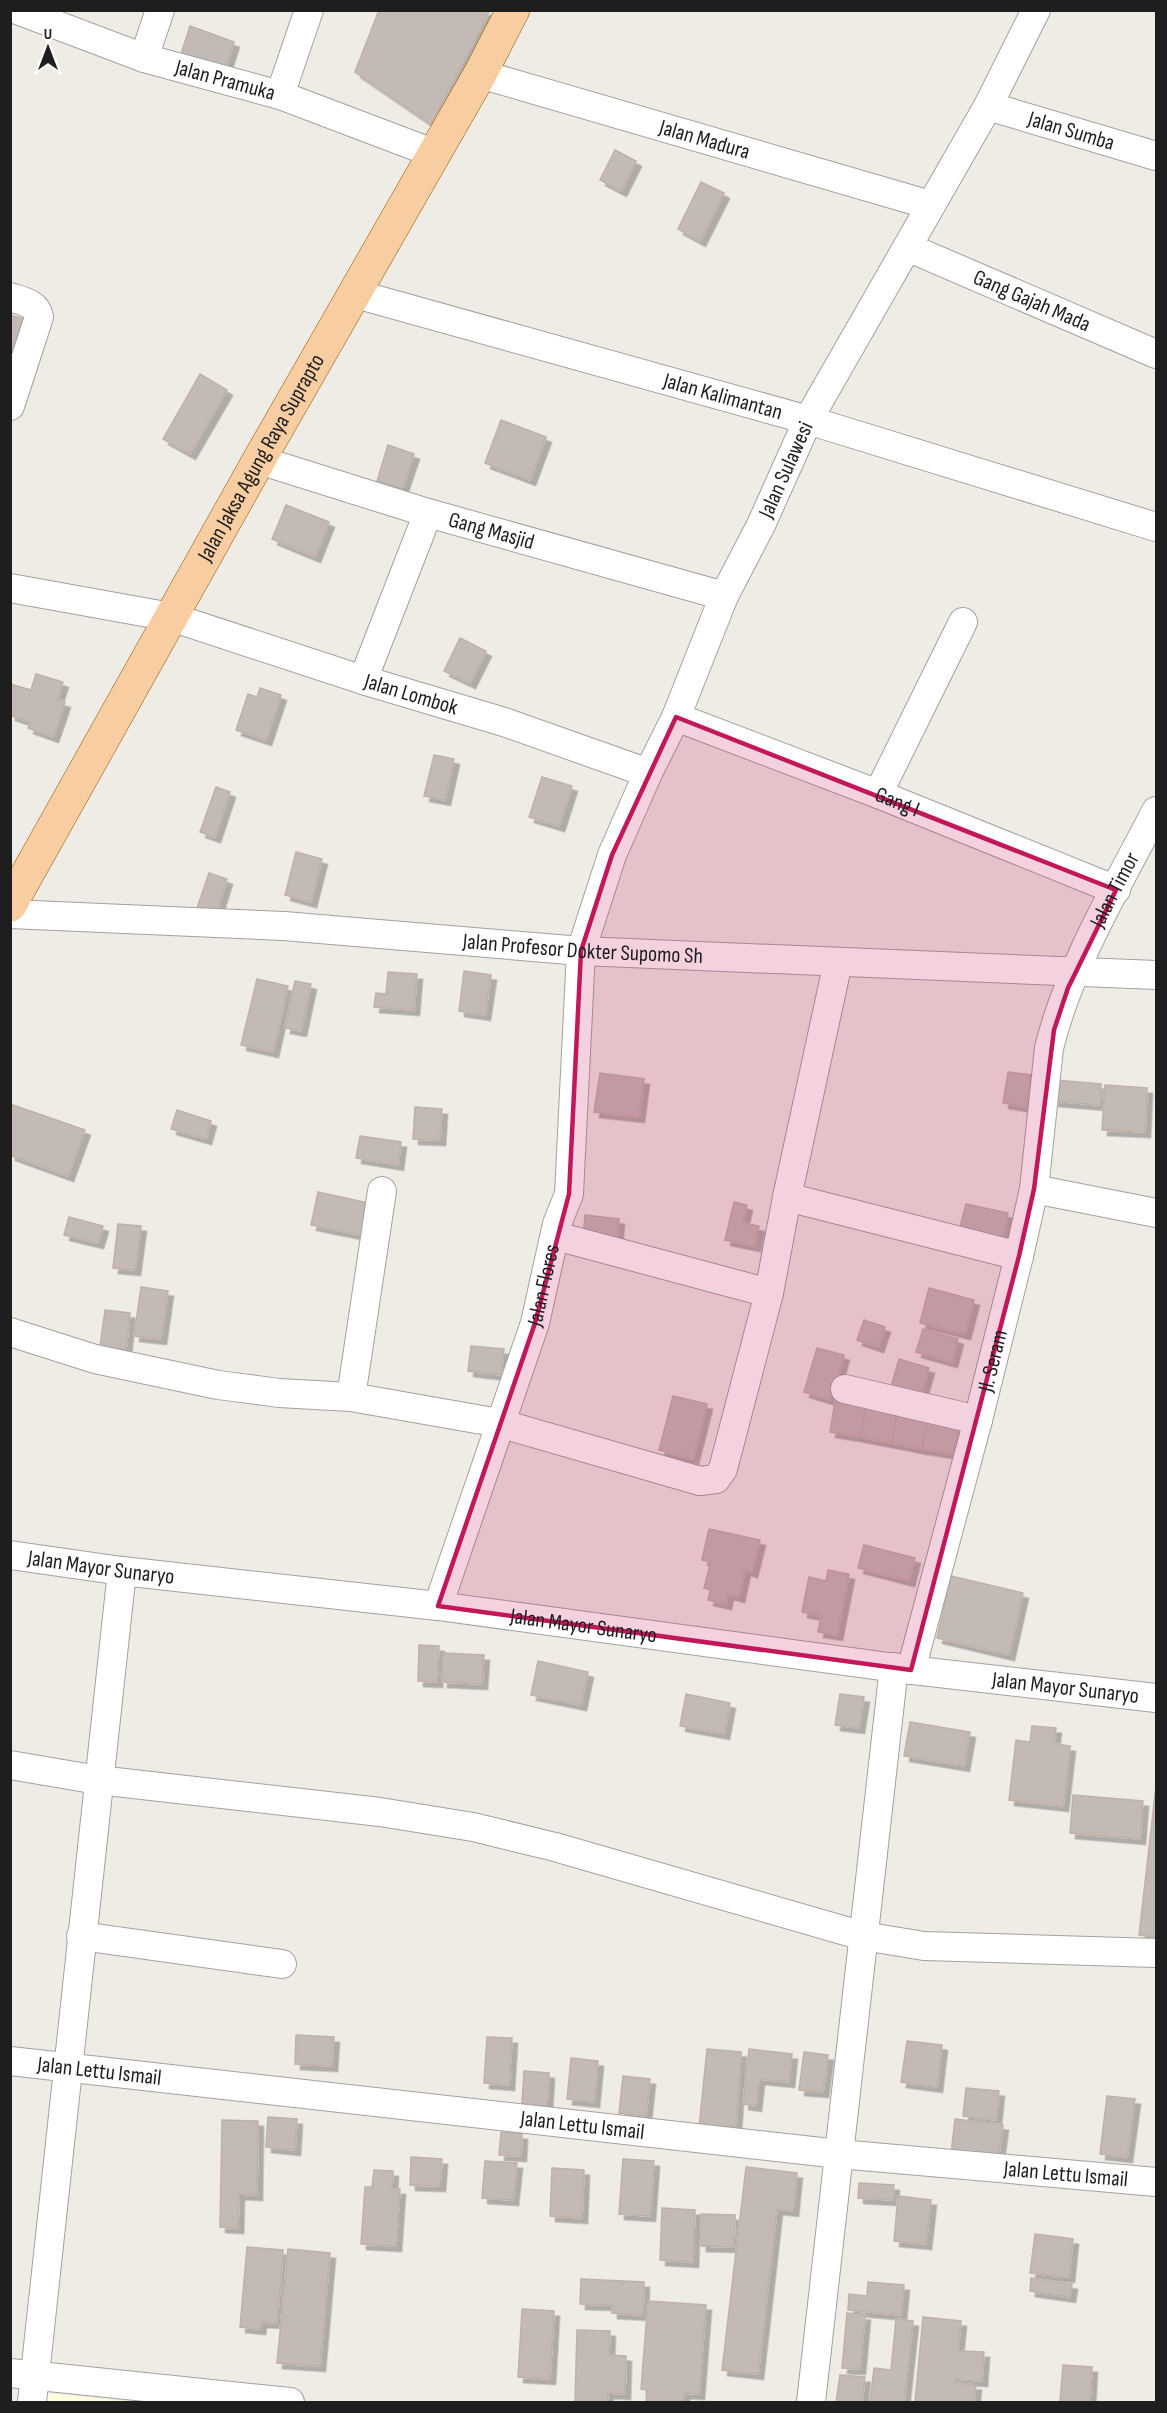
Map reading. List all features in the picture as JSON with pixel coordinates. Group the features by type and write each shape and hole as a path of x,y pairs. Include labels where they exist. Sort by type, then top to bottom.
{"main road":[{"name":"Jalan Jaksa Agung Raya Suprapto","path":"10,905 259,460 480,74 513,10"}],"street":[{"name":"Jalan Pramuka","path":"17,10 144,58 280,95 433,153"},
{"path":"144,58 160,10"},
{"path":"280,95 309,10"},
{"name":"Jalan Sulawesi","path":"581,951 612,855 648,773 676,717 724,596 760,525 808,420 988,106 1036,10"},
{"name":"Jalan Madura","path":"480,74 930,205"},
{"name":"Jalan Sumba","path":"988,106 1156,156"},
{"name":"Gang Gajah Mada","path":"907,247 1156,354"},
{"name":"Jalan Kalimantan","path":"356,294 808,420 1156,527"},
{"path":"10,297 33,306 38,310 39,317 10,406"},
{"name":"Gang Masjid","path":"259,460 428,513 724,596"},
{"path":"363,680 428,513"},
{"name":"Jalan Lombok","path":"10,588 171,617 504,723 648,773"},
{"path":"878,794 963,622"},
{"name":"Gang I","path":"676,717 878,794 1116,890"},
{"name":"Jalan Timor","path":"1052,1039 1076,971 1156,811"},
{"name":"Jalan Profesor Dokter Supomo Sh","path":"10,914 284,926 581,951 1156,975"},
{"name":"Jalan Flores","path":"438,1606 535,1323 557,1224 569,1194 581,951"},
{"path":"10,1332 95,1359 174,1377 279,1393 351,1397 499,1424 700,1481 709,1482 716,1479 723,1469 769,1293 787,1197 838,962"},
{"name":"Jl. Seram","path":"811,2403 862,1936 902,1669 978,1420 1019,1256 1034,1189 1052,1039"},
{"path":"1034,1189 1156,1213"},
{"path":"351,1397 382,1191"},
{"path":"787,1197 1019,1256"},
{"path":"556,1236 769,1293"},
{"path":"845,1389 978,1420"},
{"name":"Jalan Mayor Sunaryo","path":"10,1555 122,1571 438,1606 902,1669 1156,1698"},
{"path":"122,1571 67,2068 26,2384 290,2403"},
{"path":"10,1765 99,1780 380,1812 473,1827 555,1847 862,1936 924,1946 1156,1953"},
{"path":"81,1936 282,1964"},
{"name":"Jalan Lettu Ismail","path":"10,2061 839,2154 1156,2182"}],"highlighted area":[{"path":"676,717 1116,890 1068,988 1054,1030 1034,1189 1019,1256 911,1670 438,1606 535,1323 569,1194 581,951 612,855"}],"shaded area":[{"path":"46,2393 136,2402 45,2402"}],"building":[{"path":"379,10 490,10 431,124 355,72"},
{"path":"190,26 234,42 225,69 181,54"},
{"path":"615,150 636,161 621,191 600,180"},
{"path":"701,182 724,193 700,241 678,229"},
{"path":"10,315 34,322 26,353 10,349"},
{"path":"200,374 227,390 190,454 163,439"},
{"path":"501,420 546,437 530,480 485,463"},
{"path":"388,445 414,454 402,489 377,481"},
{"path":"286,505 329,522 315,557 272,539"},
{"path":"460,638 486,651 470,683 444,671"},
{"path":"36,674 63,682 57,700 65,702 53,737 28,728 30,722 10,715 10,684 31,690"},
{"path":"260,688 281,695 266,740 236,730 248,694 257,697"},
{"path":"434,755 454,759 445,800 424,796"},
{"path":"542,777 572,786 559,826 529,817"},
{"path":"216,787 230,792 215,837 200,832"},
{"path":"296,852 322,859 311,902 285,895"},
{"path":"209,873 227,879 216,914 197,908"},
{"path":"464,971 491,975 485,1015 459,1011"},
{"path":"388,972 417,974 414,1010 374,1007 376,993 386,994"},
{"path":"257,979 288,986 273,1052 241,1045"},
{"path":"295,981 311,984 301,1031 285,1028"},
{"path":"1008,1072 1031,1075 1026,1107 1003,1103"},
{"path":"600,1073 644,1079 639,1117 594,1112"},
{"path":"1055,1080 1101,1084 1100,1105 1053,1101"},
{"path":"1105,1085 1147,1088 1145,1132 1102,1130"},
{"path":"10,1104 85,1130 68,1176 10,1155"},
{"path":"415,1107 442,1109 440,1140 413,1139"},
{"path":"177,1110 211,1121 206,1139 171,1129"},
{"path":"360,1136 401,1142 398,1165 356,1158"},
{"path":"318,1192 378,1205 371,1237 311,1225"},
{"path":"734,1202 747,1205 743,1223 759,1226 755,1246 725,1240"},
{"path":"966,1204 1008,1213 1002,1241 959,1231"},
{"path":"585,1215 619,1219 617,1241 583,1237"},
{"path":"69,1217 103,1226 98,1243 64,1235"},
{"path":"118,1224 141,1226 135,1270 113,1268"},
{"path":"141,1287 168,1291 161,1339 134,1336"},
{"path":"929,1288 974,1300 965,1334 920,1323"},
{"path":"105,1310 130,1313 126,1350 100,1346"},
{"path":"864,1320 885,1327 878,1347 857,1340"},
{"path":"923,1329 958,1339 952,1362 916,1352"},
{"path":"471,1346 504,1349 501,1375 468,1371"},
{"path":"817,1348 844,1355 831,1400 804,1392"},
{"path":"899,1359 929,1368 919,1402 889,1394"},
{"path":"673,1396 707,1404 693,1459 659,1450"},
{"path":"835,1401 866,1406 860,1437 830,1432"},
{"path":"866,1406 897,1412 892,1443 860,1437"},
{"path":"897,1412 928,1418 922,1449 892,1443"},
{"path":"928,1418 959,1423 953,1454 922,1449"},
{"path":"709,1529 760,1540 752,1572 745,1570 739,1597 728,1594 726,1604 708,1600 711,1590 704,1588 711,1562 702,1560"},
{"path":"864,1545 915,1558 909,1581 858,1568"},
{"path":"828,1570 849,1574 837,1635 818,1632 821,1616 802,1612 809,1577 826,1581"},
{"path":"951,1576 1023,1593 1009,1655 937,1638"},
{"path":"419,1645 439,1646 437,1682 418,1681"},
{"path":"444,1653 484,1655 482,1684 442,1682"},
{"path":"538,1661 588,1672 581,1705 531,1695"},
{"path":"686,1694 730,1703 724,1734 680,1726"},
{"path":"840,1694 864,1697 859,1728 835,1725"},
{"path":"910,1722 970,1732 964,1766 904,1756"},
{"path":"1032,1726 1056,1728 1054,1744 1070,1746 1063,1806 1009,1800 1016,1740 1030,1742"},
{"path":"1156,1786 1156,1937 1139,1935"},
{"path":"1073,1795 1143,1801 1140,1839 1070,1833"},
{"path":"296,2035 334,2037 332,2066 295,2064"},
{"path":"487,2037 512,2038 509,2085 484,2083"},
{"path":"907,2041 942,2045 937,2087 901,2082"},
{"path":"707,2049 741,2052 736,2127 722,2126 722,2130 699,2128"},
{"path":"749,2049 792,2054 789,2082 759,2079 756,2106 743,2104"},
{"path":"804,2052 828,2055 823,2092 799,2090"},
{"path":"571,2058 598,2061 594,2102 567,2099"},
{"path":"524,2071 549,2073 547,2106 522,2104"},
{"path":"623,2076 650,2079 646,2116 619,2113"},
{"path":"966,2088 999,2091 996,2120 963,2116"},
{"path":"1107,2096 1135,2099 1127,2157 1100,2154"},
{"path":"268,2117 297,2119 295,2150 266,2147"},
{"path":"955,2119 1003,2125 998,2161 951,2154"},
{"path":"222,2120 258,2121 257,2195 239,2194 238,2228 220,2227"},
{"path":"501,2132 522,2134 521,2156 499,2155"},
{"path":"411,2157 442,2159 440,2186 410,2185"},
{"path":"623,2159 654,2161 650,2216 619,2214"},
{"path":"485,2161 517,2163 513,2200 482,2198"},
{"path":"746,2167 797,2173 793,2211 777,2209 758,2374 722,2370"},
{"path":"552,2168 584,2170 582,2218 550,2216"},
{"path":"374,2170 393,2171 392,2189 400,2189 396,2246 361,2244 365,2187 372,2187"},
{"path":"859,2183 894,2185 893,2200 858,2198"},
{"path":"898,2196 931,2200 926,2244 894,2241"},
{"path":"662,2208 695,2210 693,2262 660,2260"},
{"path":"701,2214 735,2215 734,2247 701,2246"},
{"path":"1035,2234 1073,2239 1069,2277 1030,2273"},
{"path":"247,2247 283,2250 277,2323 261,2322 260,2329 240,2327"},
{"path":"288,2249 330,2253 320,2366 277,2363"},
{"path":"1031,2278 1072,2284 1070,2297 1030,2291"},
{"path":"581,2279 644,2282 643,2315 612,2313 612,2305 580,2304"},
{"path":"868,2282 904,2285 901,2315 848,2310 849,2294 867,2296"},
{"path":"648,2301 706,2305 699,2394 684,2393 684,2402 646,2402 647,2390 641,2389"},
{"path":"522,2309 554,2311 550,2379 518,2377"},
{"path":"847,2313 865,2315 860,2369 842,2368"},
{"path":"923,2317 961,2321 958,2351 984,2352 982,2381 955,2379 955,2383 976,2385 974,2402 915,2402"},
{"path":"896,2319 913,2321 904,2402 870,2402 874,2368 891,2370"},
{"path":"577,2330 610,2331 609,2355 626,2356 625,2394 608,2393 607,2402 575,2402"},
{"path":"1063,2365 1092,2367 1090,2402 1060,2402"},
{"path":"840,2375 865,2377 862,2402 836,2402"}]}
